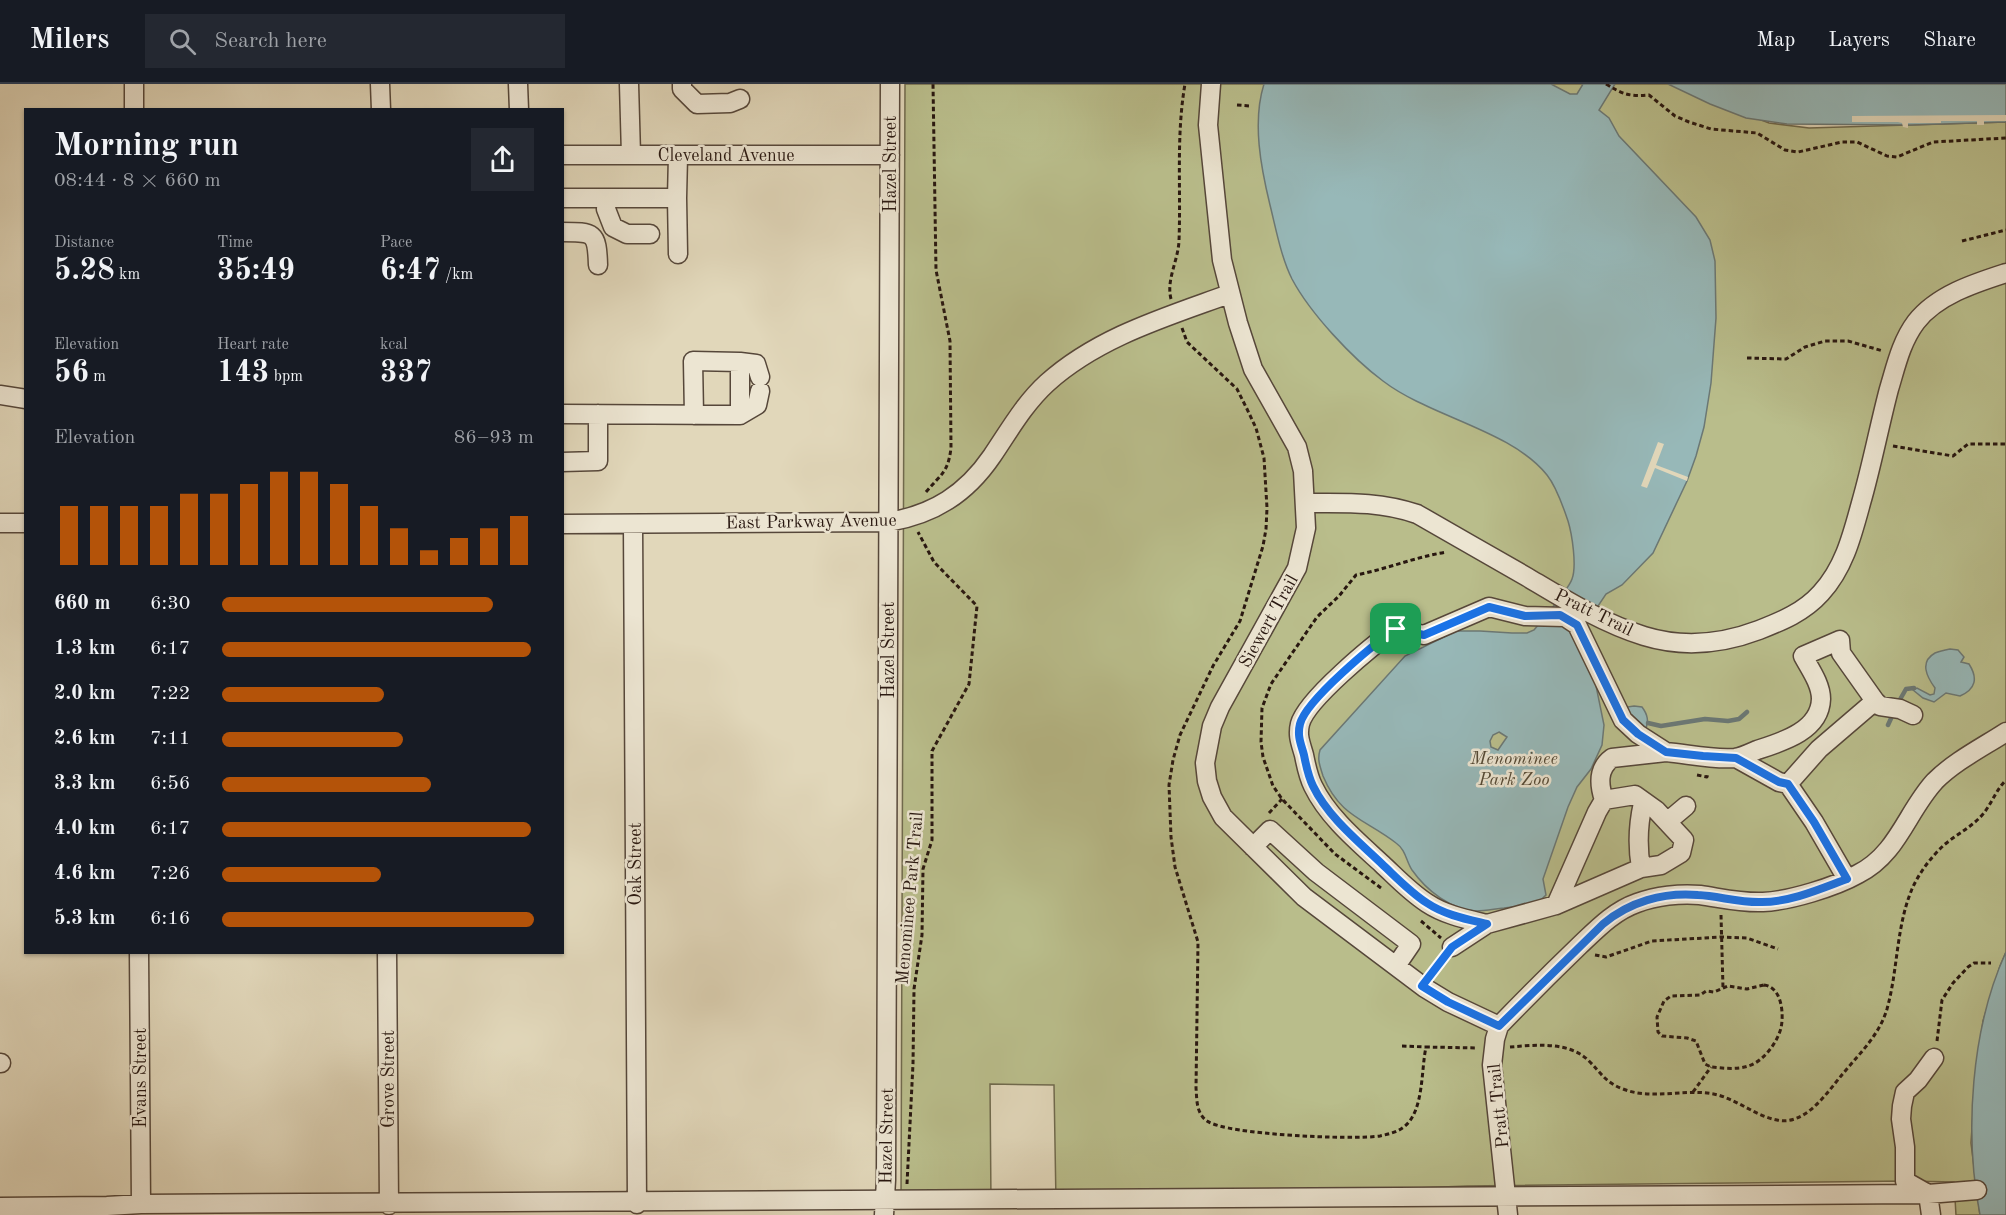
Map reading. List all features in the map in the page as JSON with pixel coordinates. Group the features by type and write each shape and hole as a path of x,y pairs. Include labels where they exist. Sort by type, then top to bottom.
{"street":[{"path":"134,84 134,108"},
{"path":"381,84 381,108"},
{"path":"518,84 519,108"},
{"path":"629,84 631,155"},
{"path":"682,84 682,89 697,104 730,103 740,99"},
{"name":"Hazel Street","path":"884,1208 890,84"},
{"name":"Siewert Trail","path":"1211,84 1208,125 1210,158 1222,260 1229,294 1253,369 1297,447 1301,460 1306,528 1297,568 1220,707 1212,726 1205,763 1207,781 1212,797 1223,817 1304,897 1422,986 1448,1002 1499,1026"},
{"name":"Cleveland Avenue","path":"564,155 890,155"},
{"path":"664,234 677,198 678,156"},
{"path":"564,198 677,198"},
{"path":"607,198 606,209 613,227 627,234 664,234"},
{"path":"564,232 587,232 592,236 598,245 598,265"},
{"path":"664,234 678,254"},
{"name":"Pratt Trail","path":"1305,503 1372,503 1417,514 1594,615 1647,637 1676,643 1706,643 1749,634 1785,620 1804,609 1827,586 1844,558 1877,442 1898,356 1916,322 1933,305 1946,297 2006,273"},
{"name":"East Parkway Avenue","path":"564,524 889,522 918,516 944,504 975,478 1031,399 1085,353 1176,313 1229,294"},
{"path":"564,414 694,415 740,415 757,405 760,384 756,364 693,361 694,415"},
{"path":"740,362 740,415"},
{"path":"0,395 24,399"},
{"path":"564,462 598,461 598,414"},
{"path":"0,523 24,523"},
{"name":"Oak Street","path":"633,524 637,1204"},
{"path":"1487,924 1450,915 1427,903 1410,890 1332,814 1313,787 1298,736 1300,722 1305,712 1374,644 1396,629 1424,635 1489,607 1525,616 1560,615 1577,625 1623,720 1638,734 1666,752"},
{"path":"1556,905 1604,800 1599,786 1606,763 1612,758 1666,752 1736,758 1799,734 1811,723 1821,701 1820,690 1803,656 1840,640 1841,653 1894,708 1819,749 1788,784"},
{"path":"1499,1026 1618,911 1637,903 1679,895 1762,902 1775,901 1793,898 1859,874 1886,854 1922,797 1936,780 1953,766 2006,732"},
{"path":"1736,758 1779,782 1788,784 1814,822 1847,879"},
{"path":"1452,947 1487,924 1556,905 1641,868 1660,865 1681,853 1684,840 1656,810 1643,803 1635,795 1604,800"},
{"path":"1641,868 1638,823 1643,803"},
{"path":"1667,822 1686,806"},
{"path":"1253,847 1270,830 1316,872 1411,944 1396,966"},
{"name":"Evans Street","path":"139,954 141,1204"},
{"name":"Grove Street","path":"387,954 389,1205"},
{"name":"Pratt Trail","path":"1499,1026 1493,1048 1492,1065 1507,1206"},
{"path":"1928,1194 1905,1181 1905,1147 1900,1119 1905,1092 1918,1080 1934,1058"},
{"path":"0,1207 107,1211 141,1204 389,1205 464,1210 637,1204 884,1208 1507,1206 1528,1197 1928,1194 1977,1190"},
{"path":"1928,1194 1931,1215"}],"path":[{"path":"918,516 918,502 936,483 949,464 951,448 950,341 936,270 933,84"},
{"path":"1185,84 1178,165 1179,243 1168,288 1187,342 1237,389 1251,419 1264,459 1267,508 1263,546 1240,621 1213,666 1180,735 1169,785 1171,837 1175,867 1198,942 1197,1104 1201,1115 1208,1122 1219,1126 1294,1135 1349,1137 1379,1136 1396,1132 1407,1125 1417,1107 1426,1047"},
{"path":"1606,84 1633,97 1649,95 1675,116 1689,122 1711,129 1756,133 1785,150 1798,152 1842,142 1857,142 1887,156 1897,157 1933,142 2006,138"},
{"path":"1237,105 1250,106"},
{"path":"1962,241 2006,230"},
{"path":"1747,358 1786,359 1805,347 1837,340 1898,356"},
{"path":"1877,442 1953,456 1968,444 2006,444"},
{"name":"Menominee Park Trail","path":"907,1184 914,989 922,935 923,869 932,840 932,751 969,684 977,606 934,562 918,534 918,516"},
{"path":"1385,891 1335,854 1282,800 1273,786 1263,758 1261,742 1262,708 1265,696 1311,625 1340,596 1356,575 1390,568 1421,556 1475,547"},
{"path":"1402,1046 1493,1048 1534,1045 1568,1049 1580,1054 1610,1083 1624,1090 1644,1093 1719,1095 1775,1120 1786,1122 1798,1118 1825,1097 1880,1027 1886,1010 1901,929 1913,889 1934,856 1983,813 2006,780"},
{"path":"1722,899 1723,988"},
{"path":"1418,918 1452,947 1422,986"},
{"path":"1582,944 1593,954 1606,957 1652,941 1721,937 1747,938 1778,950"},
{"path":"1934,1058 1942,1000 1968,967 1974,963 1990,963"},
{"path":"1764,985 1773,988 1779,996 1782,1016 1780,1029 1774,1042 1758,1062 1748,1066 1711,1067 1705,1064 1701,1049 1692,1039 1662,1036 1658,1032 1657,1017 1664,1001 1671,996 1700,995 1706,991 1714,992 1728,986 1747,989 1764,985"},
{"path":"1693,1093 1711,1067"}],"green space":[{"name":"Menominee Park Zoo","path":"905,84 1669,84 1769,123 1809,128 2006,122 2006,952 1983,1021 1975,1083 1971,1143 1980,1215 1956,1215 1954,1182 1905,1181 1467,1186 1056,1202 1054,1085 990,1084 991,1202 901,1202"}],"water":[{"path":"1264,84 1551,84 1570,94 1577,94 1583,84 1615,84 1599,110 1609,118 1619,136 1696,217 1710,240 1715,261 1716,318 1711,383 1704,427 1687,481 1653,553 1622,585 1606,594 1584,627 1604,725 1602,745 1591,769 1577,787 1568,807 1543,879 1546,895 1532,904 1476,911 1448,903 1418,877 1399,846 1345,809 1330,790 1323,776 1319,760 1320,750 1405,656 1456,631 1527,633 1534,630 1570,584 1574,566 1573,550 1568,521 1556,491 1547,475 1532,460 1513,446 1423,405 1383,381 1358,360 1309,306 1288,270 1277,233 1259,145 1260,99","holes":["1499,732 1507,737 1498,750 1491,747 1490,741 1493,735"]},
{"path":"1668,84 2006,84 2006,122 1911,125 1787,124 1746,118"},
{"path":"1950,649 1958,650 1964,657 1961,662 1969,664 1974,674 1974,683 1960,696 1946,693 1934,702 1923,698 1913,690 1917,688 1930,695 1934,694 1935,688 1927,674 1927,661 1935,653"},
{"path":"1627,707 1642,707 1646,713 1645,731 1629,715"},
{"path":"2006,952 2006,1215 1980,1215 1972,1150 1974,1081 1985,1014"}],"pier":[{"path":"2006,115 2006,121 1984,121 1984,125 1977,125 1977,121 1941,121 1941,123 1908,123 1908,128 1898,122 1852,122 1852,116"},
{"path":"1658,442 1664,444 1656,465 1688,477 1687,481 1655,468 1647,488 1641,486"}],"waterway":[{"path":"1898,703 1906,689 1914,688"},
{"path":"1648,723 1661,726 1705,719 1728,721 1739,719 1747,712"},
{"path":"1888,725 1893,714"}],"route":[{"path":"1489,607 1525,616 1560,615 1569,619 1577,625 1623,720 1638,734 1666,752 1736,758 1779,782 1788,784 1814,822 1847,879 1793,898 1775,901 1735,901 1698,895 1679,895 1637,903 1618,911 1603,924 1499,1026 1448,1002 1422,986 1452,947 1487,924 1450,915 1427,903 1356,839 1332,814 1313,787 1298,736 1300,722 1305,712 1374,644 1396,629 1424,635 1489,607"}]}
